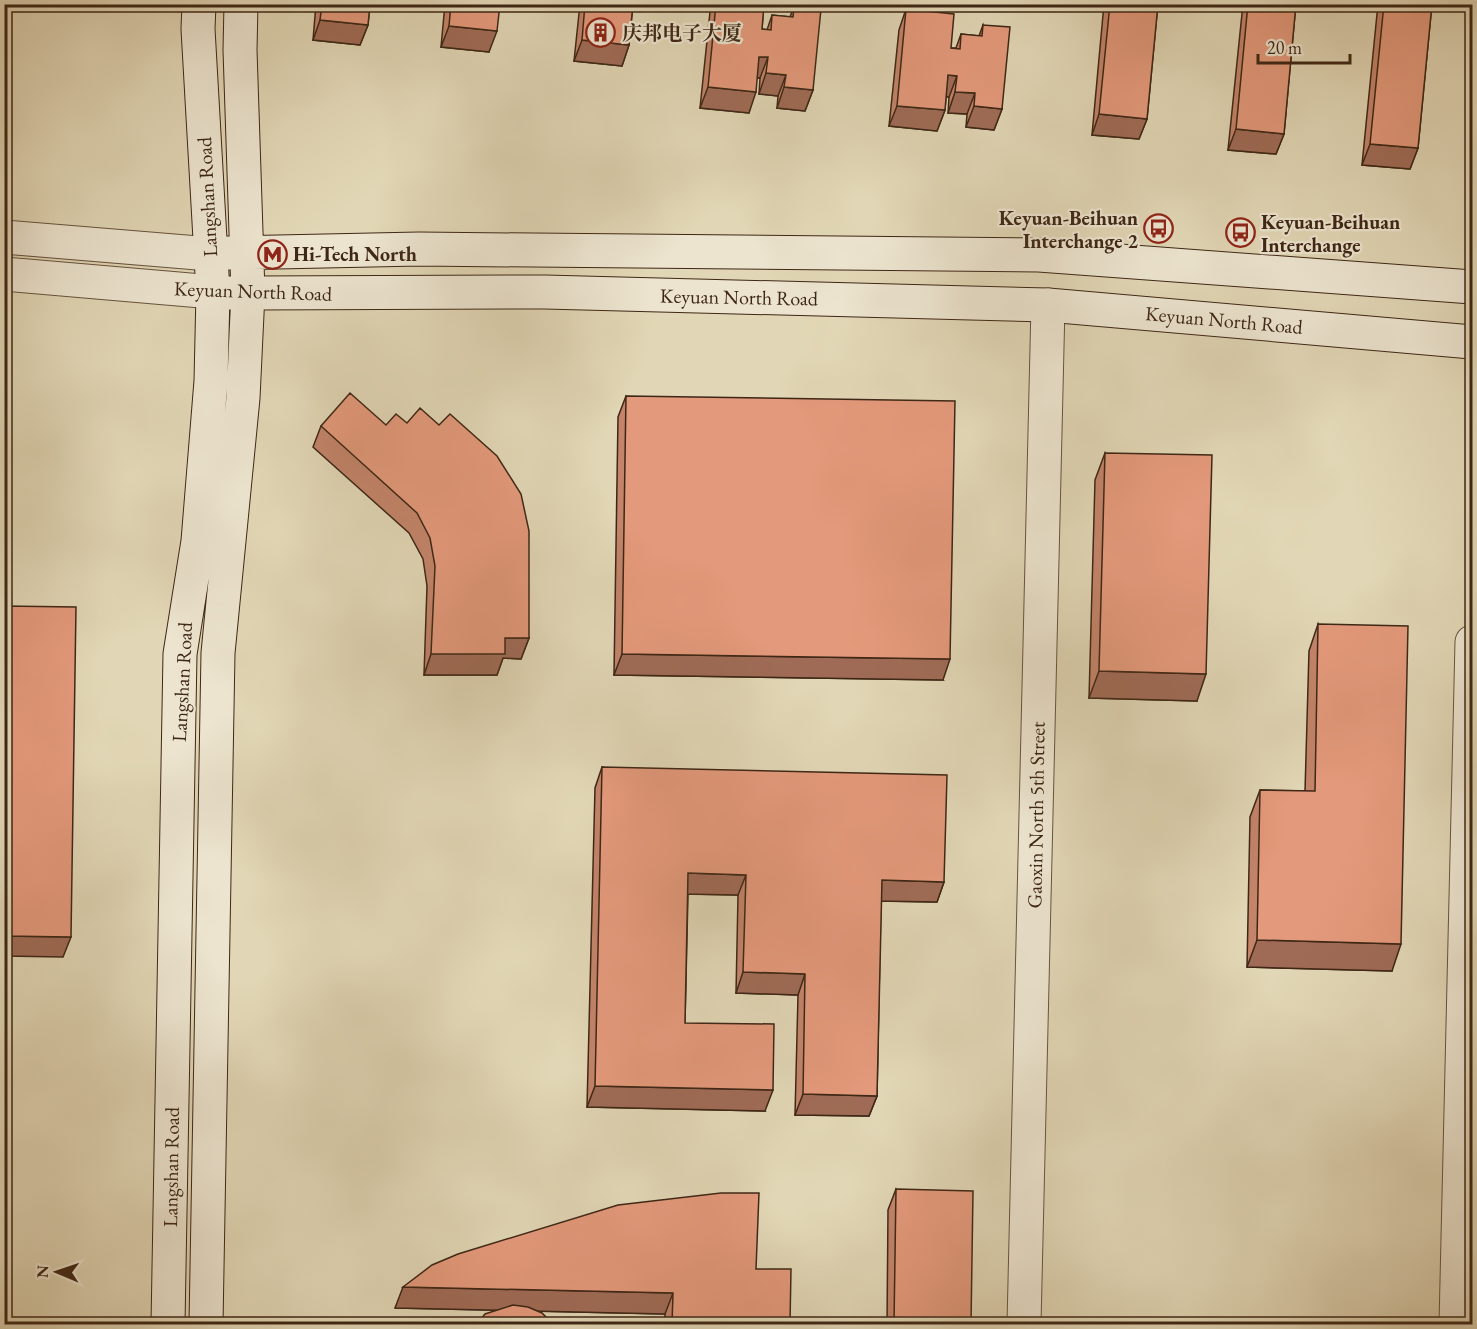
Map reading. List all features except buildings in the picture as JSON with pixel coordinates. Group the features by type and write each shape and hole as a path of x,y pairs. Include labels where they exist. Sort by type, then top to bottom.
{"main road":[{"name":"Langshan Road","path":"168,1324 180,654 198,541 211,381 213,292 198,29 200,4"},
{"name":"Langshan Road","path":"206,1324 218,653 243,398 248,293 241,4"},
{"name":"Keyuan North Road","path":"4,237 210,254 431,249 1039,255 1473,287"},
{"name":"Keyuan North Road","path":"4,274 213,292 545,292 1048,304 1473,342"},
{"name":"Gaoxin North 5th Street","path":"1024,1324 1048,304"},
{"path":"1456,1324 1473,642"}],"place":[{"name":"庆邦电子大厦","path":"601,33"},
{"name":"Keyuan-Beihuan Interchange 2","path":"1159,229"},
{"name":"Keyuan-Beihuan Interchange","path":"1240,233"},
{"name":"Hi-Tech North","path":"272,254"}]}
